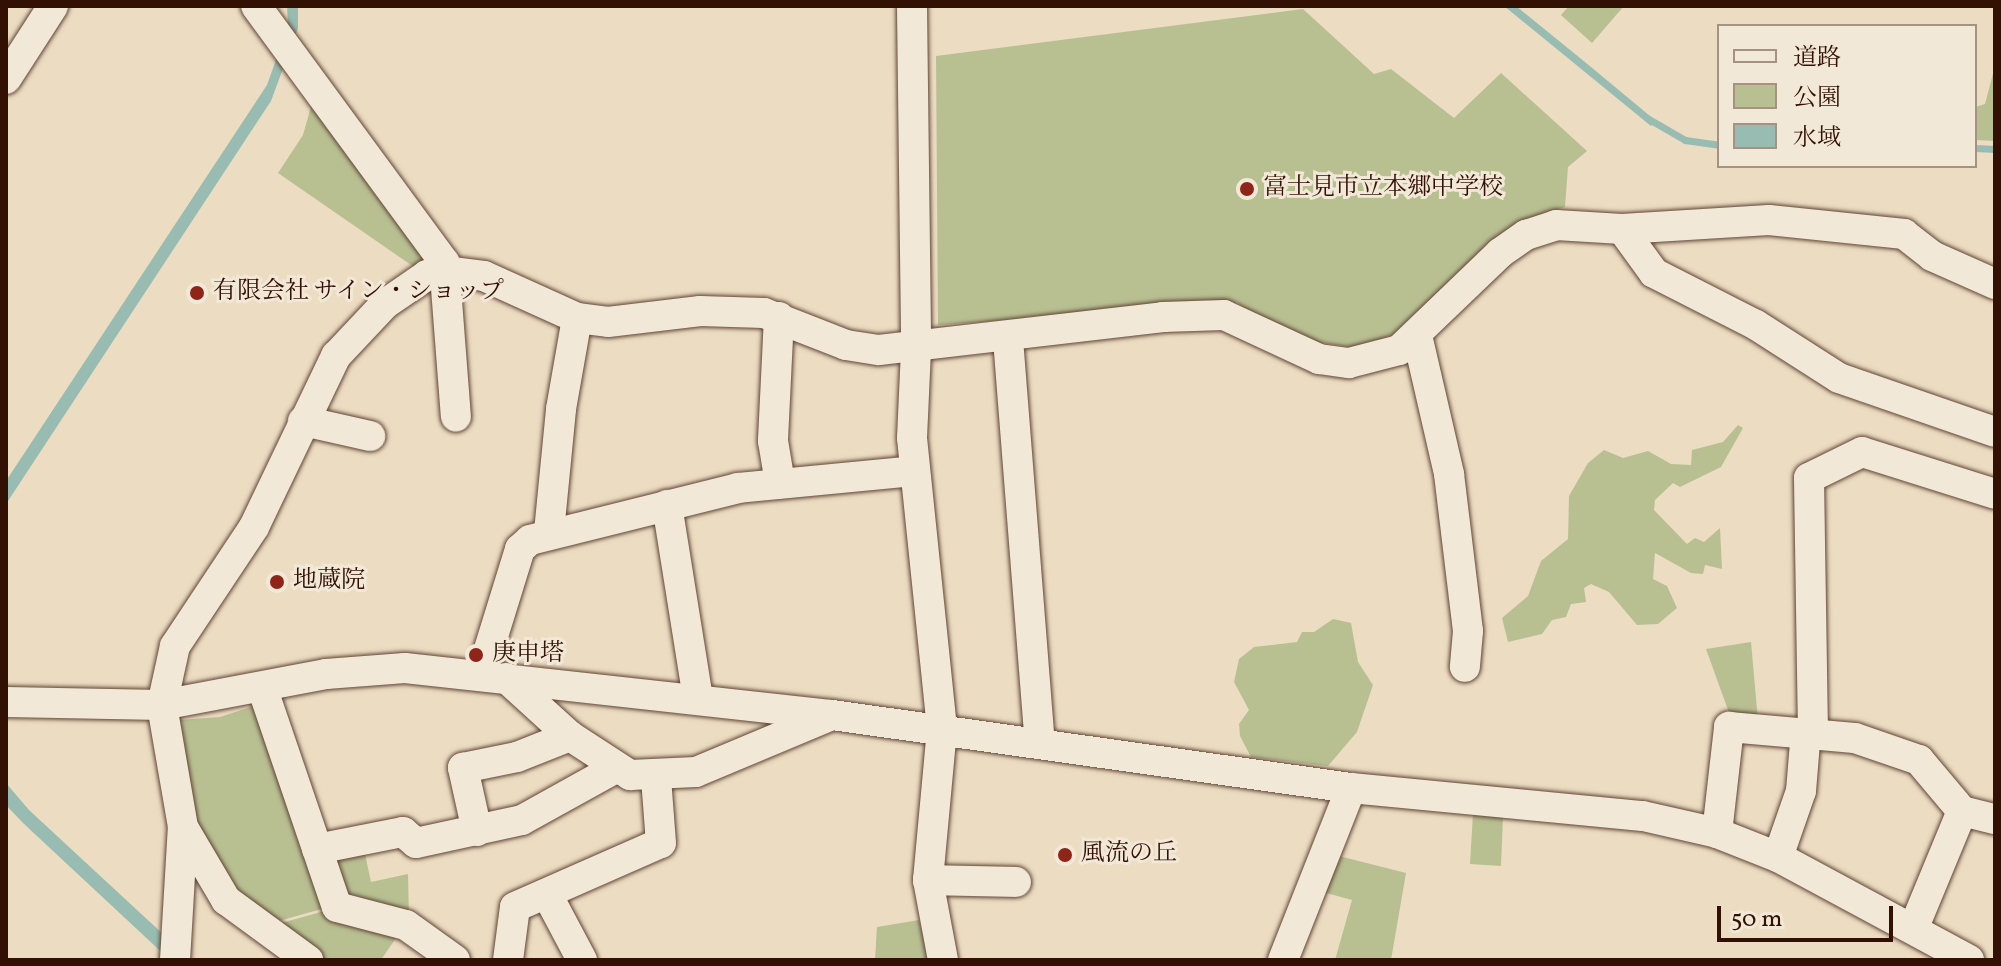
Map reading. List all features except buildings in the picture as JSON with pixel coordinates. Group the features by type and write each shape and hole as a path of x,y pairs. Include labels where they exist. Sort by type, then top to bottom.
{"street":[{"path":"6,79 53,6"},
{"path":"912,6 916,350 914,471 942,729 928,880 943,960"},
{"path":"264,17 448,272 456,417"},
{"path":"175,950 183,827 162,705 175,646 254,527 318,386 361,325 411,283 448,272 493,279 577,318 608,322 736,309 779,317 846,345 916,350 1163,317 1224,315 1319,359 1349,363 1377,360 1417,335 1500,253 1526,235 1556,225 1622,229 1769,220 1904,234 1932,256 1995,284"},
{"path":"1622,229 1654,273 1756,325 1839,378 1995,432"},
{"path":"779,317 773,441 780,483"},
{"path":"549,532 561,409 577,318"},
{"path":"1417,335 1449,474 1468,631 1465,667"},
{"path":"1008,339 1040,744"},
{"path":"303,421 370,436"},
{"path":"1778,857 1801,791 1805,742 1813,733 1809,478 1862,452 1995,494"},
{"path":"494,676 520,549 549,532 780,483 914,471"},
{"path":"667,505 698,699"},
{"path":"6,702 162,705 366,669 494,676 942,729 1351,788 1643,816 1717,833 1778,857 1926,942 1969,960"},
{"path":"494,676 616,768 656,778 696,772 832,715"},
{"path":"262,687 337,907 406,925 455,960"},
{"path":"1717,833 1729,727 1855,738 1919,760 1962,811 1995,819"},
{"path":"477,831 463,768 517,757 570,736"},
{"path":"317,849 403,832 416,843 522,820 616,768"},
{"path":"508,960 515,907 661,843 656,778"},
{"path":"1289,958 1351,788"},
{"path":"1926,942 1962,811"},
{"path":"183,827 226,900 308,960"},
{"path":"928,880 1016,882"},
{"path":"547,894 582,960"}],"green space":[{"path":"1569,6 1624,6 1592,43 1561,15"},
{"name":"富士見市立本郷中学校","path":"1303,9 1374,74 1391,69 1454,118 1501,73 1587,151 1568,167 1565,207 1532,218 1489,242 1396,333 1363,349 1292,338 1237,303 938,325 936,56"},
{"path":"1995,66 1995,141 1977,140 1977,106 1985,104"},
{"path":"312,103 427,258 414,267 278,173 303,135"},
{"path":"1738,425 1743,428 1721,467 1680,487 1673,483 1655,500 1654,510 1687,544 1695,538 1704,542 1720,528 1722,569 1705,565 1703,574 1691,573 1655,553 1653,579 1667,586 1677,608 1658,624 1637,625 1609,592 1591,584 1584,588 1586,602 1571,604 1566,617 1552,620 1542,634 1508,642 1502,618 1528,596 1541,561 1568,539 1569,496 1588,463 1604,450 1623,458 1648,451 1671,464 1691,465 1692,450 1723,442"},
{"path":"1333,619 1351,623 1358,662 1373,685 1357,732 1328,766 1251,757 1240,736 1239,724 1249,710 1234,682 1239,659 1254,647 1297,642 1302,632 1314,632"},
{"path":"1751,642 1758,721 1732,721 1706,649"},
{"path":"263,703 329,907 275,922 231,891 191,822 173,726 180,720 220,717"},
{"path":"1473,814 1503,817 1501,866 1470,864"},
{"path":"365,854 371,882 408,874 409,918 351,908 329,860"},
{"path":"1335,855 1406,873 1391,960 1335,960 1352,900 1319,891"},
{"path":"328,910 400,932 381,960 321,960 274,925"},
{"path":"919,920 929,960 875,960 877,927"}],"water":[{"path":"287,6 298,6 298,28 271,101 6,504 6,481 267,85 288,26"},
{"path":"1504,6 1516,6 1656,121 1651,126"},
{"path":"6,783 29,810 191,960 170,960 23,823 6,805"}],"waterway":[{"path":"1647,118 1685,140 1717,145"},
{"path":"1977,148 1995,149"}],"place":[{"name":"富士見市立本郷中学校","path":"1247,189"},
{"name":"有限会社 サイン・ショップ","path":"197,293"},
{"name":"地蔵院","path":"277,582"},
{"name":"庚申塔","path":"476,655"},
{"name":"風流の丘","path":"1065,855"}]}
